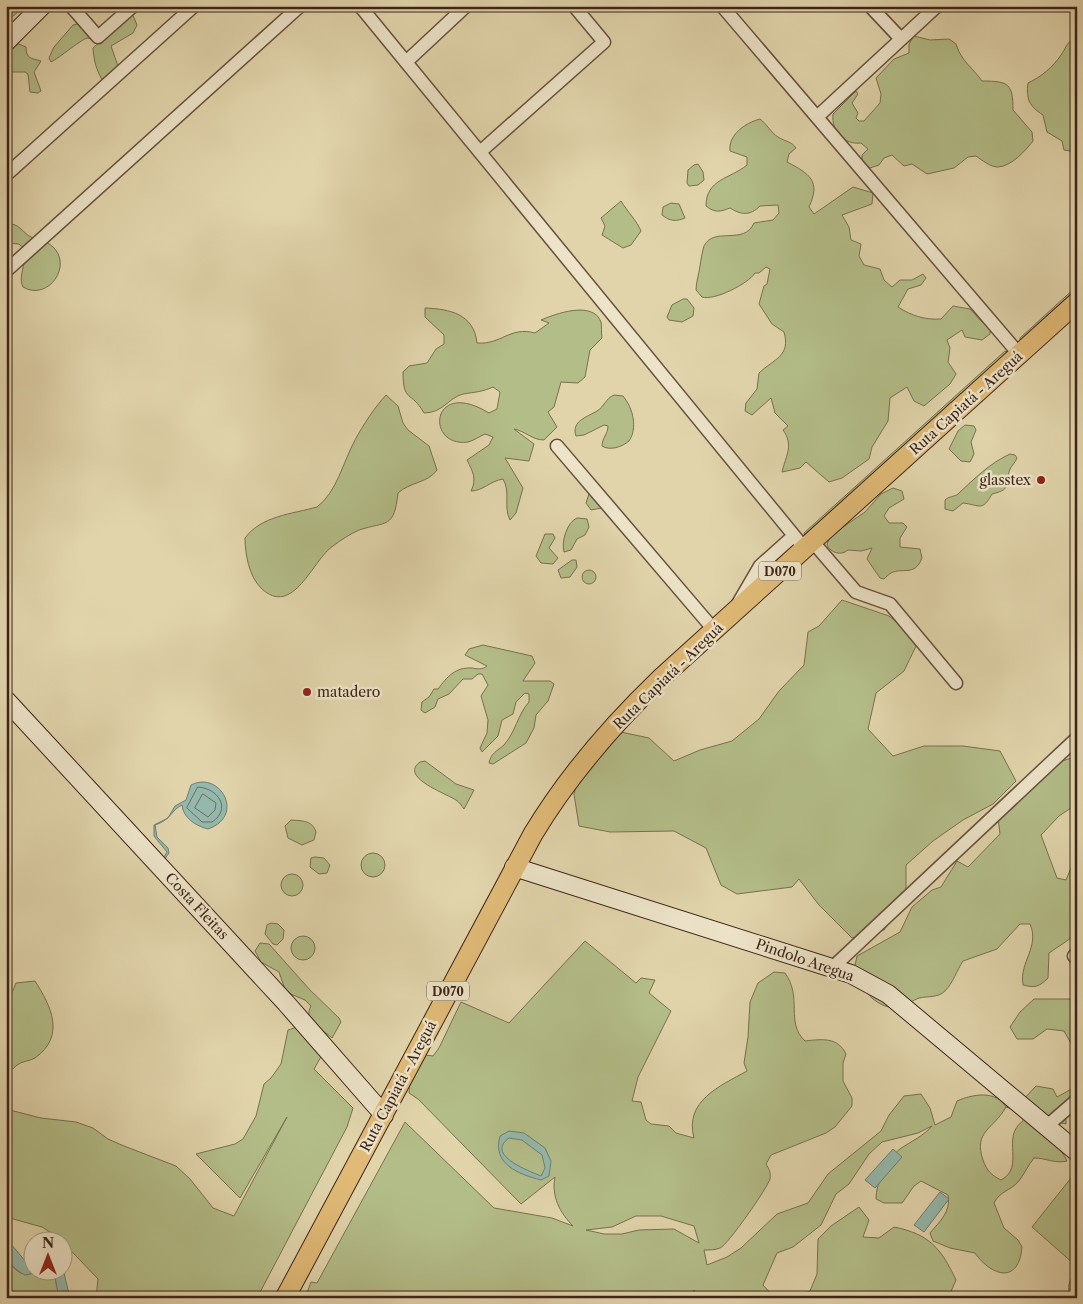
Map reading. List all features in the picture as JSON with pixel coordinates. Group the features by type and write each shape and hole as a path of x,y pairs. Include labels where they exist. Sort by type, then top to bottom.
{"main road":[{"path":"6,42 42,6"},
{"name":"Ruta Capiatá - Areguá","path":"285,1298 384,1115 514,867 554,798 582,762 646,693 732,615 802,543 1077,302"},
{"name":"Costa Fleitas","path":"6,700 286,1002 384,1115"},
{"name":"Pindolo Aregua","path":"514,867 833,967 888,994 1077,1152"}],"street":[{"path":"71,6 98,38 133,6"},
{"path":"6,175 194,6"},
{"path":"6,271 300,6"},
{"path":"360,6 802,543 856,592 890,604 956,683"},
{"path":"406,62 466,6"},
{"path":"480,152 604,42 574,6"},
{"path":"722,6 1019,354"},
{"path":"870,6 901,38"},
{"path":"817,117 937,6"},
{"path":"557,446 715,631"},
{"path":"833,967 1077,738"},
{"path":"1077,953 1074,956 1077,959"},
{"path":"1047,1126 1077,1100"}],"green space":[{"path":"6,6 25,6 6,22"},
{"path":"132,13 137,25 133,33 111,46 119,69 102,80 96,65 93,48"},
{"path":"77,24 95,41 89,38 86,39 51,62 49,58 54,47 73,25"},
{"path":"914,36 930,40 949,39 956,44 964,60 982,81 1004,83 1008,86 1012,94 1013,110 1032,132 1033,141 1018,157 1008,164 995,167 976,156 968,157 954,168 927,174 912,164 904,166 892,155 884,158 879,165 870,168 862,164 862,155 868,149 861,143 850,142 840,136 834,126 833,114 856,91 858,94 852,103 858,113 856,118 859,121 864,121 880,103 881,94 876,78 894,59 909,53 909,44"},
{"path":"1073,39 1077,39 1077,152 1064,150 1062,141 1047,132 1043,115 1034,108 1028,98 1028,83 1050,68 1067,44"},
{"path":"19,44 26,47 28,56 41,61 34,72 41,91 38,93 30,92 28,74 25,72 6,72 9,52"},
{"path":"760,119 776,135 796,148 789,154 787,162 802,170 811,179 814,191 809,207 814,214 853,187 873,193 872,204 842,215 849,227 851,240 861,244 859,256 864,265 880,269 884,280 892,287 900,280 912,280 923,274 926,278 921,285 908,289 898,307 908,313 929,319 941,319 953,306 970,309 982,322 991,326 990,334 982,340 965,337 962,330 947,340 950,348 948,362 956,374 950,384 924,406 914,401 907,387 890,398 888,421 872,447 869,459 842,478 829,482 806,462 800,468 782,472 789,445 783,430 788,426 775,413 771,398 752,415 745,411 746,403 757,389 759,373 780,356 785,347 784,332 772,324 759,304 764,286 767,284 770,269 766,267 759,273 755,273 745,282 722,294 707,298 702,297 696,290 703,248 709,240 715,237 743,233 749,230 754,223 773,220 779,213 778,205 760,206 749,213 738,212 730,208 715,211 706,206 707,197 714,185 747,165 747,157 730,151 730,145 739,130 749,123"},
{"path":"698,164 703,172 704,180 698,185 689,186 687,183 688,170"},
{"path":"621,201 641,231 631,245 623,248 602,235 605,226 601,218"},
{"path":"671,203 679,204 685,218 673,220 662,215 663,207"},
{"path":"6,225 18,226 31,237 50,244 58,254 59,271 49,286 41,290 23,287 21,276 25,254 19,244 6,243"},
{"path":"1077,286 1077,292 1020,341 1020,338"},
{"path":"687,299 694,308 693,316 682,322 669,320 667,317 672,305"},
{"path":"425,308 452,312 466,319 475,333 477,343 493,341 519,332 535,333 549,323 541,320 573,310 582,310 597,315 601,322 602,338 590,350 585,377 578,383 561,382 554,407 548,412 557,427 544,440 536,439 514,429 534,444 529,461 505,458 523,488 516,513 510,520 503,479 471,491 474,476 467,460 489,445 493,437 485,434 468,442 454,441 445,435 440,426 440,416 445,408 455,403 469,404 489,413 497,409 500,392 493,387 463,394 436,411 424,413 406,393 403,372 409,366 427,363 436,349 444,344 444,335 425,317"},
{"path":"1005,351 1008,352 805,537 804,533"},
{"path":"386,395 398,406 403,423 408,430 429,446 437,470 429,478 398,493 394,513 388,522 359,530 346,537 325,553 302,584 293,592 283,596 272,596 261,588 253,577 247,558 245,538 259,525 268,520 317,507 324,501 335,485 358,434"},
{"path":"614,395 623,396 632,412 634,424 629,441 616,448 602,446 608,429 608,426 604,425 584,435 576,436 575,431 578,423 599,409"},
{"path":"965,425 974,426 976,430 971,442 974,454 970,462 961,461 949,449 958,431"},
{"path":"1010,454 1015,455 1017,458 1008,474 1006,488 992,494 983,505 977,506 963,503 953,511 945,509 945,500 958,494 989,467"},
{"path":"893,488 902,491 904,499 889,508 884,516 889,523 903,523 907,527 900,538 900,547 920,549 922,558 916,568 895,571 884,579 880,578 867,559 872,548 836,553 827,545 830,536 865,512 881,494"},
{"path":"590,491 599,493 609,500 618,510 617,514 610,517 607,514 607,507 591,510 586,503"},
{"path":"577,518 587,519 589,527 585,535 577,539 571,550 564,552 563,543 566,533 570,524"},
{"path":"545,534 553,534 555,538 549,548 558,558 553,564 541,563 536,556"},
{"path":"572,560 576,560 577,567 570,577 561,578 558,570"},
{"path":"586,570 592,570 596,577 592,584 586,584 582,580 582,574"},
{"path":"842,600 889,616 919,640 904,671 876,693 868,729 893,756 924,746 963,746 1000,751 1016,781 993,804 963,820 933,841 906,865 906,900 884,930 852,938 819,905 799,879 792,887 737,894 721,885 706,848 674,831 610,832 579,826 574,794 582,762 616,731 649,738 674,761 700,750 732,741 759,719 779,691 804,665 808,632 819,626"},
{"path":"483,645 532,656 535,663 523,681 550,681 554,684 548,701 536,715 534,728 526,743 493,764 489,763 491,757 504,745 511,735 529,702 529,694 525,693 516,702 513,714 502,720 498,736 482,752 480,748 487,733 488,720 481,696 488,685 482,674 478,674 472,679 463,679 449,694 438,699 435,707 425,713 421,710 422,702 429,697 434,689 438,689 456,671 466,668 480,669 487,666 465,655 469,649"},
{"path":"1077,756 1077,804 1059,816 1041,835 1057,878 1066,880 1077,854 1077,934 1049,953 1048,978 1037,986 1023,985 1024,969 1033,940 1030,924 1020,924 997,949 963,961 950,984 939,995 919,998 904,1006 894,1008 873,999 853,975 857,956 900,932 912,907 932,890 941,887 957,861 968,867 1000,834 998,817 1048,766"},
{"path":"425,761 456,784 474,790 464,809 456,800 419,779 415,773 415,768 420,762"},
{"path":"291,820 306,822 312,825 316,832 314,840 302,845 288,838 285,826"},
{"path":"373,853 381,857 385,865 381,873 373,877 365,873 361,865 365,857"},
{"path":"311,858 324,858 330,865 327,873 319,874 310,867"},
{"path":"292,874 302,881 303,885 296,895 292,896 282,889 281,885 288,875"},
{"path":"271,923 278,924 284,930 283,939 277,945 273,944 265,934 267,925"},
{"path":"303,936 308,937 314,943 314,953 308,959 303,960 298,959 292,953 291,948 292,943 298,937"},
{"path":"585,941 636,983 641,978 655,980 649,993 671,1011 638,1077 632,1101 641,1102 646,1120 651,1124 669,1126 676,1133 694,1138 692,1125 694,1114 699,1104 716,1089 747,1071 744,1063 750,1002 758,983 774,972 785,973 793,992 796,1026 799,1034 805,1041 829,1040 843,1048 846,1054 843,1063 843,1081 852,1098 852,1106 835,1127 826,1133 771,1155 766,1164 770,1174 768,1184 747,1216 724,1245 717,1249 704,1250 707,1265 727,1257 741,1248 777,1214 808,1203 828,1174 881,1131 889,1115 904,1096 921,1094 930,1108 935,1125 951,1117 957,1101 977,1095 996,1098 1006,1107 1022,1101 1036,1086 1053,1089 1057,1097 1077,1086 1077,1101 1066,1107 1066,1124 1050,1120 1039,1127 1062,1152 1067,1161 1058,1162 1034,1158 1018,1182 996,1199 994,1203 1004,1228 1018,1240 1022,1247 1020,1259 1016,1267 1004,1273 989,1267 975,1253 950,1248 933,1241 930,1233 946,1211 948,1195 921,1181 914,1186 902,1203 884,1203 876,1199 880,1179 891,1158 900,1149 932,1126 918,1133 882,1142 869,1154 849,1184 836,1194 821,1225 793,1247 777,1253 763,1285 774,1297 793,1297 810,1291 817,1274 818,1239 831,1226 859,1207 869,1220 863,1237 879,1238 894,1227 925,1238 939,1251 956,1280 949,1296 945,1298 696,1298 694,1290 691,1298 305,1298 311,1282 317,1283 405,1122 494,1208 552,1218 573,1226 564,1216 558,1204 554,1191 555,1177 521,1204 418,1099 409,1093 412,1078 425,1055 433,1056 439,1048 461,1002 509,1023","holes":["1006,1107 1024,1113 1023,1121 1016,1128 1013,1135 1012,1168 1001,1180 990,1172 983,1160 981,1150 983,1136","636,1216 661,1216 694,1226 699,1243 674,1229 639,1230 622,1234 604,1234 586,1230 612,1227"]},
{"path":"260,943 269,944 310,990 339,1018 341,1022 332,1038 312,1021 309,1016 311,1006 305,1000 286,992 279,972 261,962 255,951"},
{"path":"35,981 50,1011 53,1031 45,1049 35,1058 19,1064 6,1077 7,1005 16,983"},
{"path":"1034,999 1077,999 1077,1045 1072,1045 1064,1031 1047,1029 1033,1039 1017,1039 1010,1027 1020,1012"},
{"path":"297,1027 326,1048 314,1069 353,1108 347,1127 257,1298 96,1298 98,1279 72,1252 72,1232 50,1232 42,1227 6,1217 6,1109 41,1118 76,1122 93,1128 108,1139 176,1166 190,1179 213,1208 234,1216 287,1117 240,1198 196,1154 235,1144 243,1139 256,1116 264,1084 281,1064 288,1030"},
{"path":"1075,1173 1077,1298 1071,1298 1069,1285 1075,1273 1074,1264 1032,1227"},
{"path":"6,1258 22,1273 22,1282 56,1282 59,1298 6,1298"}],"water":[{"path":"14,695 164,857 167,852 154,836 154,825 167,819 155,825 157,837 168,848 169,853 164,860 12,697"},
{"path":"202,782 211,784 225,796 227,805 225,815 219,823 208,829 191,821 185,814 182,805 169,817 175,806 186,800 191,785"},
{"path":"509,1131 524,1133 545,1148 551,1161 549,1176 541,1180 524,1175 509,1166 503,1161 500,1154 500,1136","holes":["509,1138 522,1140 542,1155 545,1168 541,1176 511,1162 505,1156 502,1150 503,1144"]},
{"path":"893,1149 902,1157 875,1188 865,1180"},
{"path":"940,1192 949,1199 924,1232 914,1225"},
{"path":"6,1238 22,1257 22,1274 9,1260"},
{"path":"56,1282 66,1282 70,1298 59,1298"}],"place":[{"name":"glasstex","path":"1041,480"},
{"name":"matadero","path":"307,692"}]}
